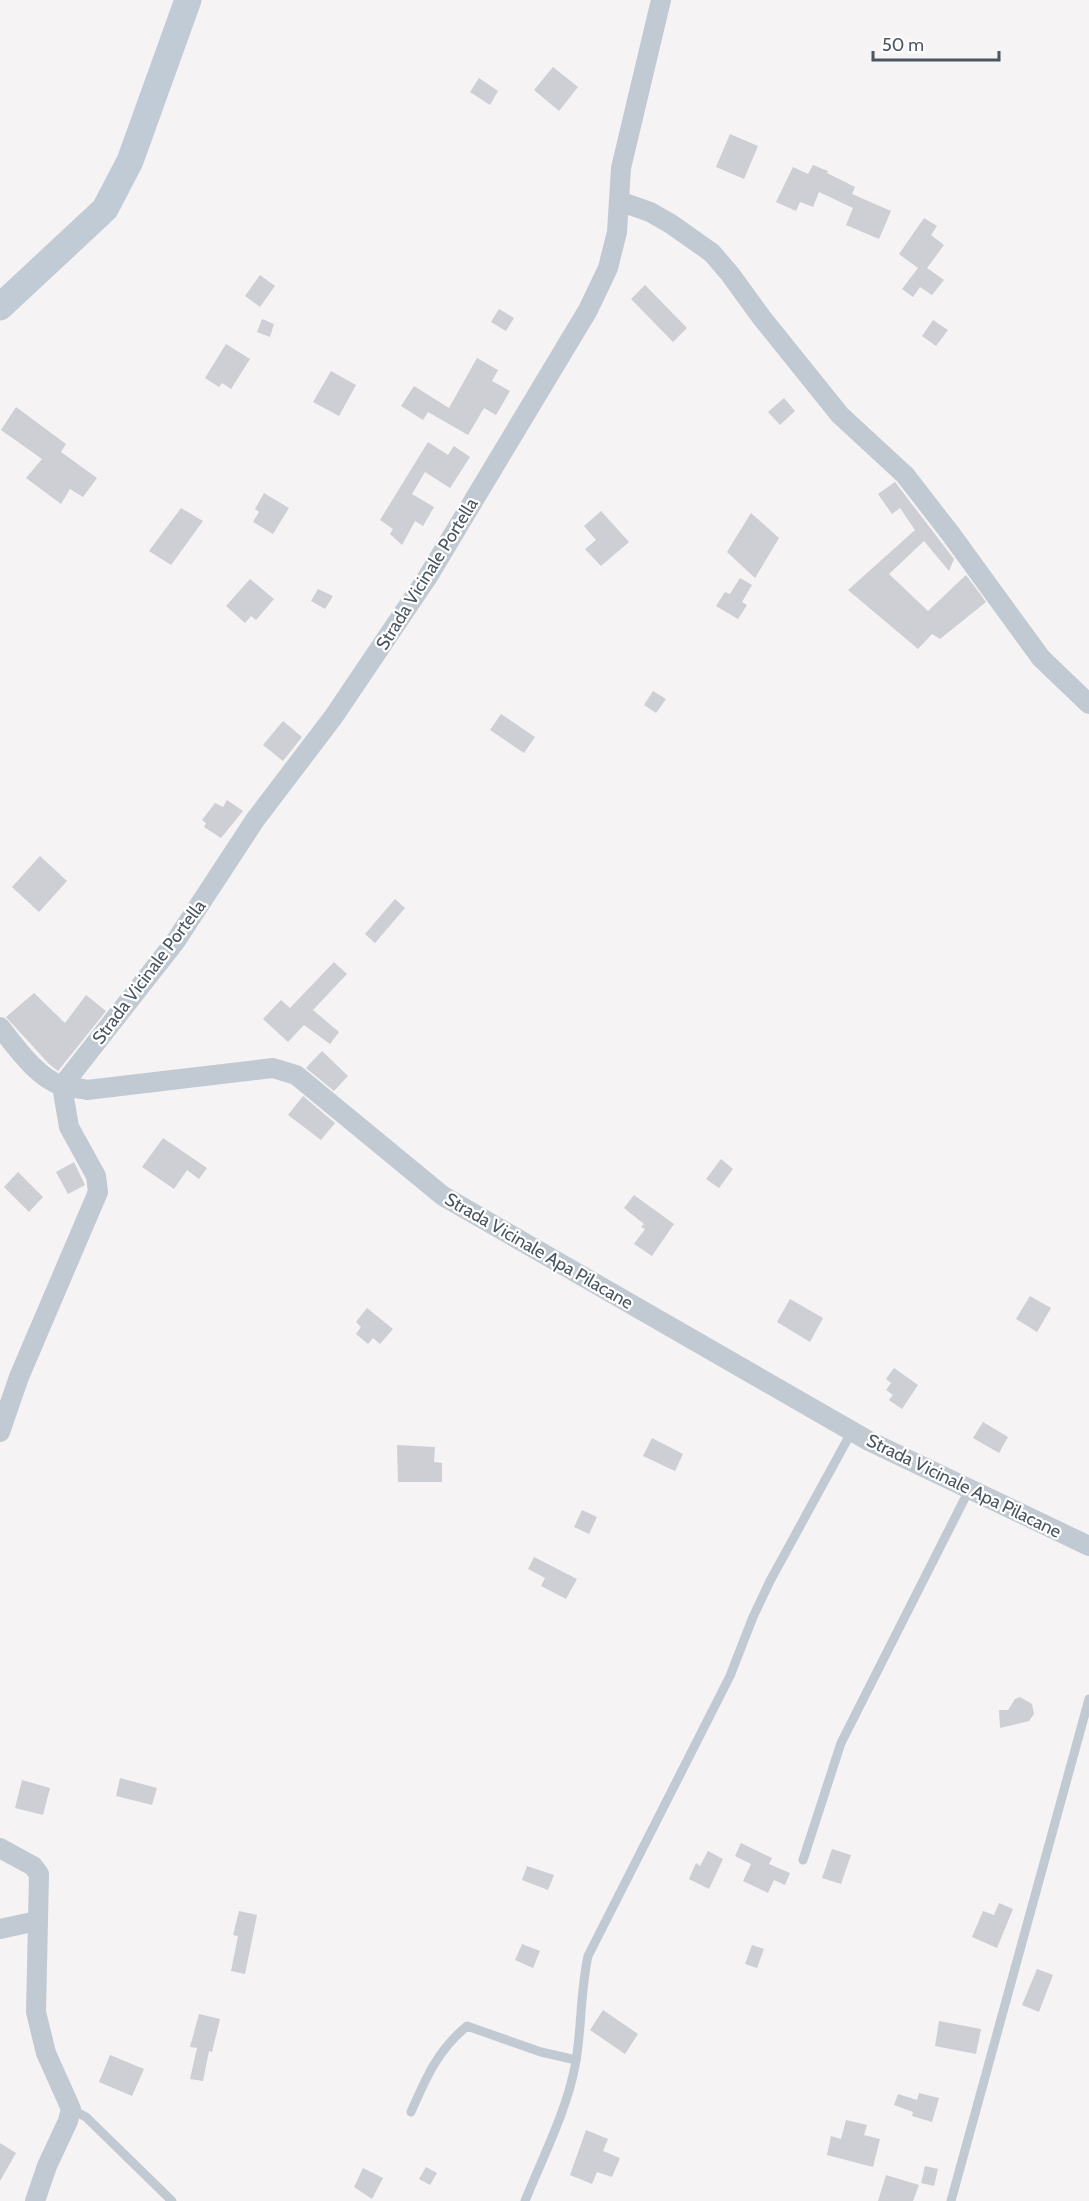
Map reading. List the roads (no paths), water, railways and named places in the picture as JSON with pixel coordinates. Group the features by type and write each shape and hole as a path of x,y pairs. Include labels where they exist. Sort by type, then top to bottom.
{"main road":[{"path":"0,307 105,209 130,161 188,0"}],"street":[{"name":"Strada Vicinale Portella","path":"62,1086 175,942 255,820 334,716 427,578 588,310 608,268 617,232 621,168 661,0"},
{"path":"619,201 650,212 671,224 712,254 840,415 905,475 951,533 1041,658 1089,704"},
{"path":"0,1027 21,1053 47,1078 62,1086 69,1127 96,1176 98,1192 19,1377 0,1432"},
{"name":"Strada Vicinale Apa Pilacane","path":"62,1086 87,1089 273,1068 296,1075 443,1197 852,1431 1089,1546"},
{"path":"0,1848 33,1866 39,1874 36,2012 46,2053 71,2109 35,2201"},
{"path":"0,1929 37,1921"}],"lane":[{"path":"525,2201 569,2091 576,2060 588,1956 730,1676 770,1581 852,1431"},
{"path":"803,1860 841,1743 970,1488"},
{"path":"951,2201 1089,1699"},
{"path":"411,2112 433,2063 453,2038 467,2026 541,2052 576,2060"},
{"path":"71,2109 86,2117 172,2201"}]}
